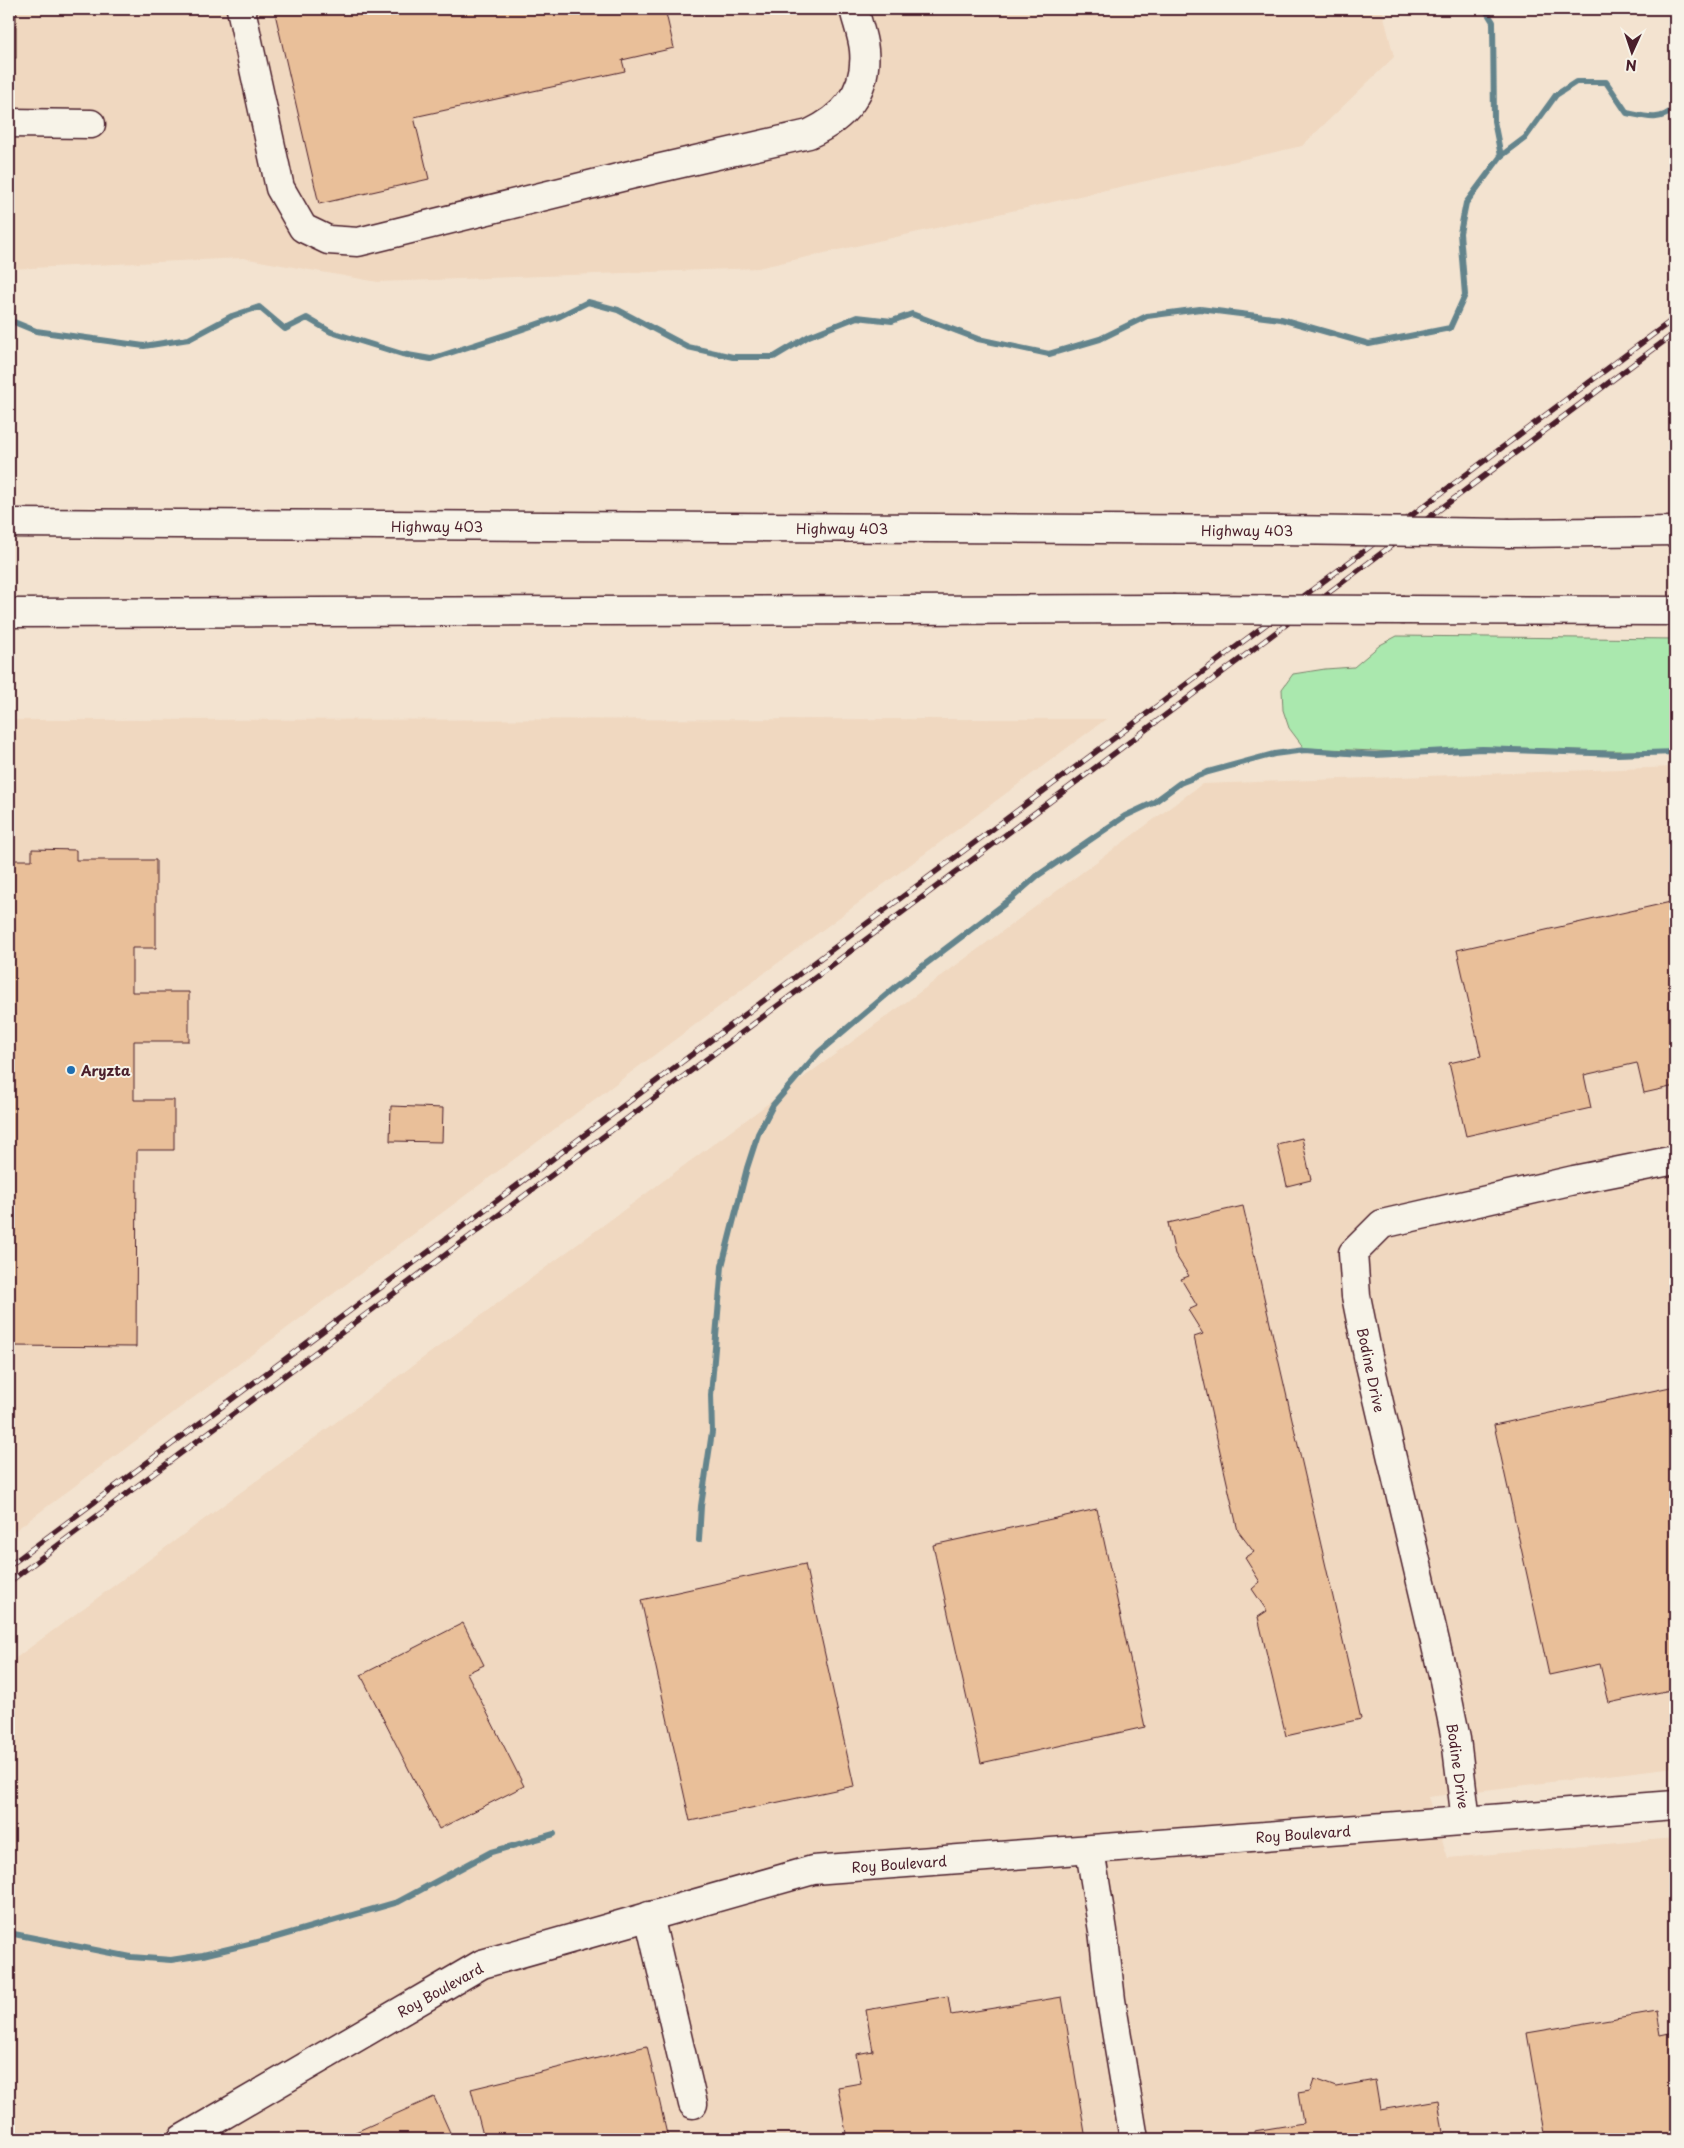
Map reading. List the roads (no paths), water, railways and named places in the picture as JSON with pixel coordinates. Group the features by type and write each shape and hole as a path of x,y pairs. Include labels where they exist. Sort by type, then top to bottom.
{"main road":[{"path":"241,9 280,188 302,228 328,240 358,242 630,175 809,134 822,128 846,111 857,92 864,72 864,50 854,9"},
{"path":"9,123 90,124"},
{"name":"Highway 403","path":"9,523 1510,533 1675,531"},
{"path":"9,613 1172,609 1675,611"},
{"name":"Bodine Drive","path":"1466,1821 1456,1739 1444,1680 1368,1356 1356,1296 1353,1253 1382,1224 1574,1180 1675,1160"},
{"name":"Roy Boulevard","path":"198,2135 482,1964 813,1870 1675,1806"},
{"path":"1090,1850 1134,2139"},
{"path":"649,1916 693,2104"}],"waterway":[{"path":"1485,9 1493,22 1494,121 1501,156"},
{"path":"9,320 36,331 144,346 189,339 232,316 259,307 285,329 307,318 331,332 402,354 431,359 558,317 588,302 618,310 688,347 733,357 774,357 809,336 857,317 892,321 912,314 978,339 1049,354 1100,339 1147,316 1200,309 1281,319 1369,344 1450,328 1465,295 1460,233 1466,203 1501,156 1525,138 1556,95 1576,82 1606,82 1627,113 1658,117 1675,108"},
{"path":"699,1540 701,1506 712,1432 711,1395 722,1266 747,1168 758,1134 773,1105 819,1052 898,985 1011,899 1037,876 1125,816 1153,803 1180,783 1208,772 1274,754 1305,750 1376,755 1482,749 1618,754 1675,752"},
{"path":"9,1933 131,1957 171,1960 203,1955 266,1940 398,1902 491,1852 554,1834"}],"railway":[{"path":"9,1566 1675,318"},
{"path":"9,1582 1675,333"}],"place":[{"name":"Aryzta","path":"71,1070"}]}
